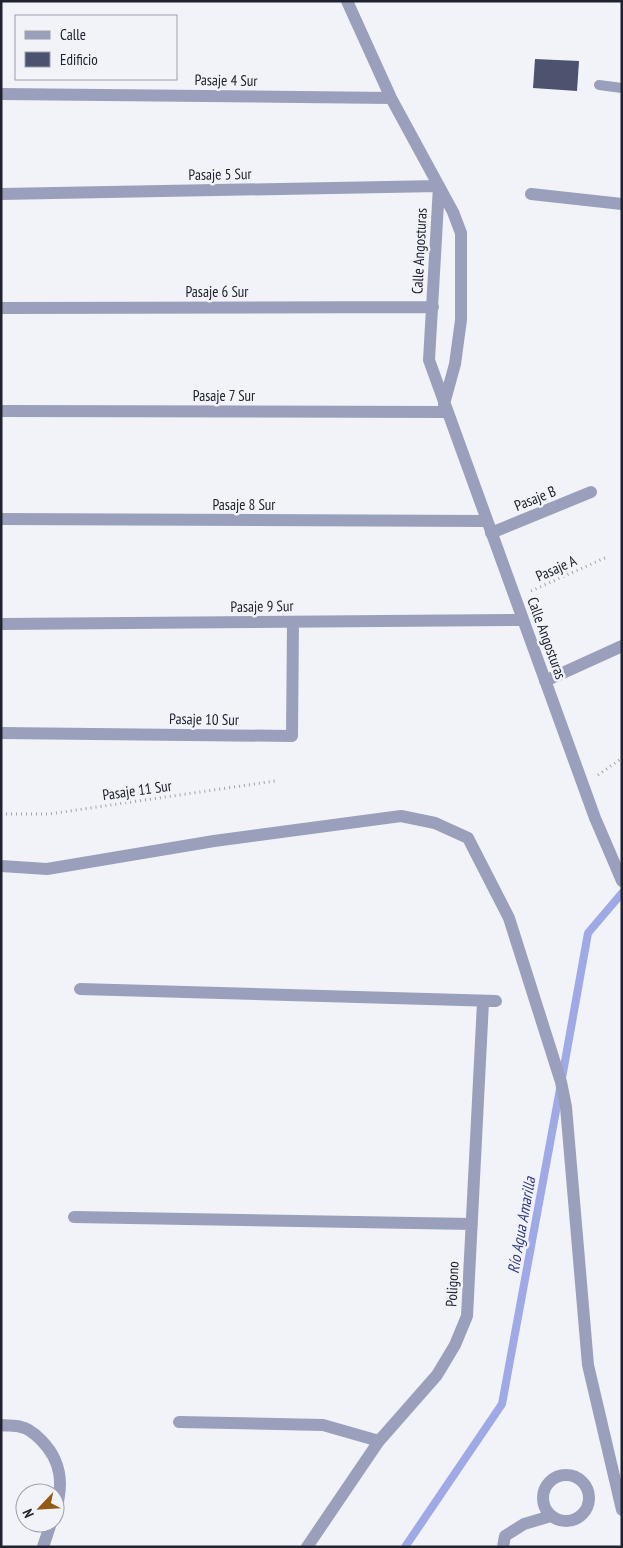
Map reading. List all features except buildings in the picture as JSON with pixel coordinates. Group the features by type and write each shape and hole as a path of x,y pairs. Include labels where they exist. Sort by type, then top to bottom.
{"street":[{"name":"Calle Angosturas","path":"347,1 391,98 453,212 461,233 460,320 455,364 446,408"},
{"name":"Pasaje 4 Sur","path":"1,94 391,98"},
{"name":"Calle Angosturas","path":"439,186 429,360 583,785 622,881"},
{"name":"Pasaje 5 Sur","path":"1,194 439,186"},
{"path":"531,194 622,204"},
{"name":"Pasaje 6 Sur","path":"1,308 433,307"},
{"name":"Pasaje 7 Sur","path":"1,411 446,408"},
{"name":"Pasaje B","path":"489,527 590,492"},
{"name":"Pasaje 8 Sur","path":"1,519 489,527"},
{"name":"Pasaje 9 Sur","path":"1,624 523,620"},
{"name":"Pasaje 10 Sur","path":"1,733 292,736 292,622"},
{"path":"545,681 622,646"},
{"path":"1,866 47,869 214,841 402,816 435,823 468,838 509,918 561,1082 566,1107 588,1365 622,1510"},
{"path":"80,989 496,1001"},
{"name":"Poligono","path":"307,1547 379,1441 437,1375 458,1338 467,1316 483,1002"},
{"path":"74,1217 472,1224"},
{"path":"179,1422 323,1425 379,1441"},
{"path":"1,1425 23,1427 37,1436 49,1448 58,1464 61,1483"},
{"path":"503,1547 505,1536 514,1529 550,1516"},
{"path":"43,1547 48,1533"}],"lane":[{"path":"599,85 622,88"}],"path":[{"name":"Pasaje A","path":"515,599 607,557"},
{"path":"583,785 622,758"},
{"name":"Pasaje 11 Sur","path":"1,814 49,814 275,781"}],"waterway":[{"name":"Río Agua Amarilla","path":"562,1078 588,933 622,893"},
{"name":"Río Agua Amarilla","path":"405,1547 502,1404 560,1089"}]}
